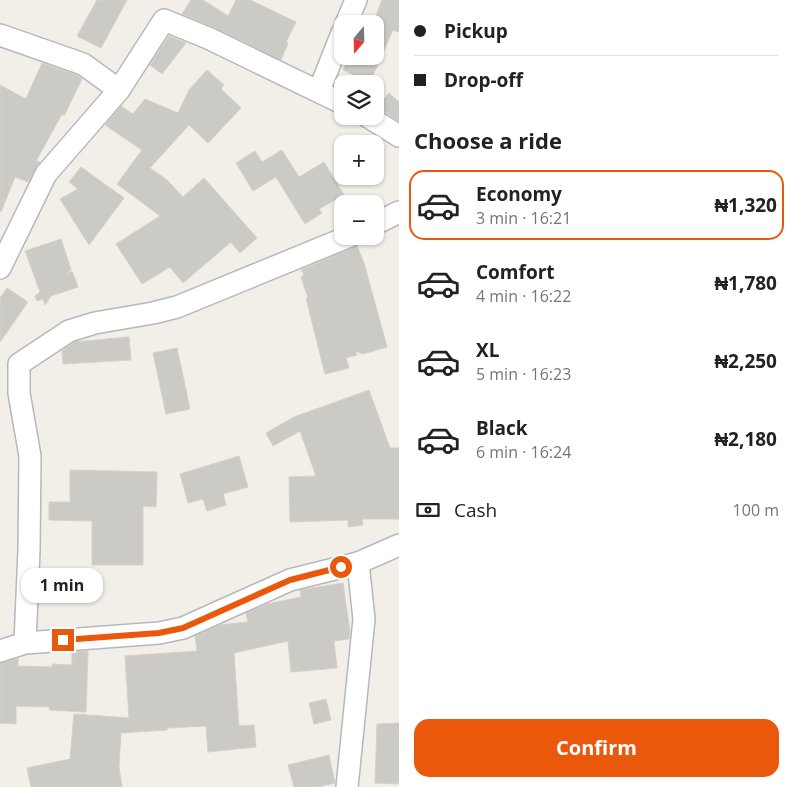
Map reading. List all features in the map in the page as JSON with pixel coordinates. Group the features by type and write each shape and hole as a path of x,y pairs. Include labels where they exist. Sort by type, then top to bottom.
{"street":[{"path":"350,15 356,0"},
{"path":"0,268 46,174 119,90 164,20 208,38 334,99"},
{"path":"0,35 84,64 119,90"},
{"path":"319,91 334,53"},
{"path":"381,125 399,136"},
{"path":"384,220 399,212"},
{"path":"25,643 30,550 30,456 19,393 20,364 69,330 94,323 177,307 334,243"},
{"path":"0,651 25,643 159,633 183,628 290,580 358,563 399,545"},
{"path":"347,787 364,619 358,563"}],"building":[{"path":"97,0 127,0 101,48 77,36"},
{"path":"191,0 203,0 228,16 236,0 250,0 296,22 286,42 288,43 281,60 182,14"},
{"path":"382,0 399,0 399,32 393,30 384,50 384,15 376,15"},
{"path":"169,36 186,43 162,74 150,65"},
{"path":"42,63 77,75 82,79 64,116 62,114 36,161 40,162 28,182 15,177 1,212 0,85 26,99"},
{"path":"345,65 378,65 373,75 354,75 343,70"},
{"path":"207,70 224,85 221,89 241,108 208,143 189,125 150,168 167,180 183,197 204,178 257,238 240,253 231,242 183,283 170,267 142,284 116,244 160,216 117,184 142,150 105,125 121,106 133,114 145,99 178,113 189,90"},
{"path":"389,93 399,102 399,121 384,111 384,99"},
{"path":"282,150 299,177 324,162 334,178 334,185 338,185 344,195 334,195 334,201 319,209 322,213 305,224 276,177 253,191 236,163 255,151 262,162"},
{"path":"81,167 124,198 89,245 60,199 78,189 69,182"},
{"path":"61,239 71,269 67,275 72,271 78,287 51,296 45,305 43,299 37,301 35,296 40,292 25,251"},
{"path":"357,246 364,263 387,347 363,354 355,351 357,355 346,358 349,368 325,374 306,298 308,298 301,277 304,275 301,270"},
{"path":"7,288 28,302 0,342 0,298"},
{"path":"129,337 131,360 63,364 62,351 74,342"},
{"path":"177,348 190,409 166,414 153,353"},
{"path":"369,390 390,448 399,448 399,519 362,519 363,525 348,527 348,520 290,522 289,477 316,476 300,431 273,446 266,433 294,417"},
{"path":"239,456 248,487 223,494 226,505 207,511 203,499 188,503 180,474"},
{"path":"70,470 157,472 156,507 143,506 143,565 92,565 92,521 49,520 49,502 70,502"},
{"path":"343,583 350,632 349,639 334,641 337,668 291,672 288,641 234,653 239,726 254,725 256,747 208,752 206,726 121,733 119,767 122,787 31,787 27,768 70,759 74,714 129,718 125,656 197,651 195,636 219,625 248,622 246,613 267,604 301,597 300,590"},
{"path":"88,651 86,712 49,710 50,707 16,706 16,724 0,723 0,663 18,658 18,666 52,667 52,664 72,665 72,652"},
{"path":"326,699 331,720 314,724 309,703"},
{"path":"399,723 399,784 375,783 377,724"},
{"path":"329,755 335,783 317,787 294,787 288,765"}],"route":[{"path":"63,640 159,633 183,628 290,580 341,567"}]}
